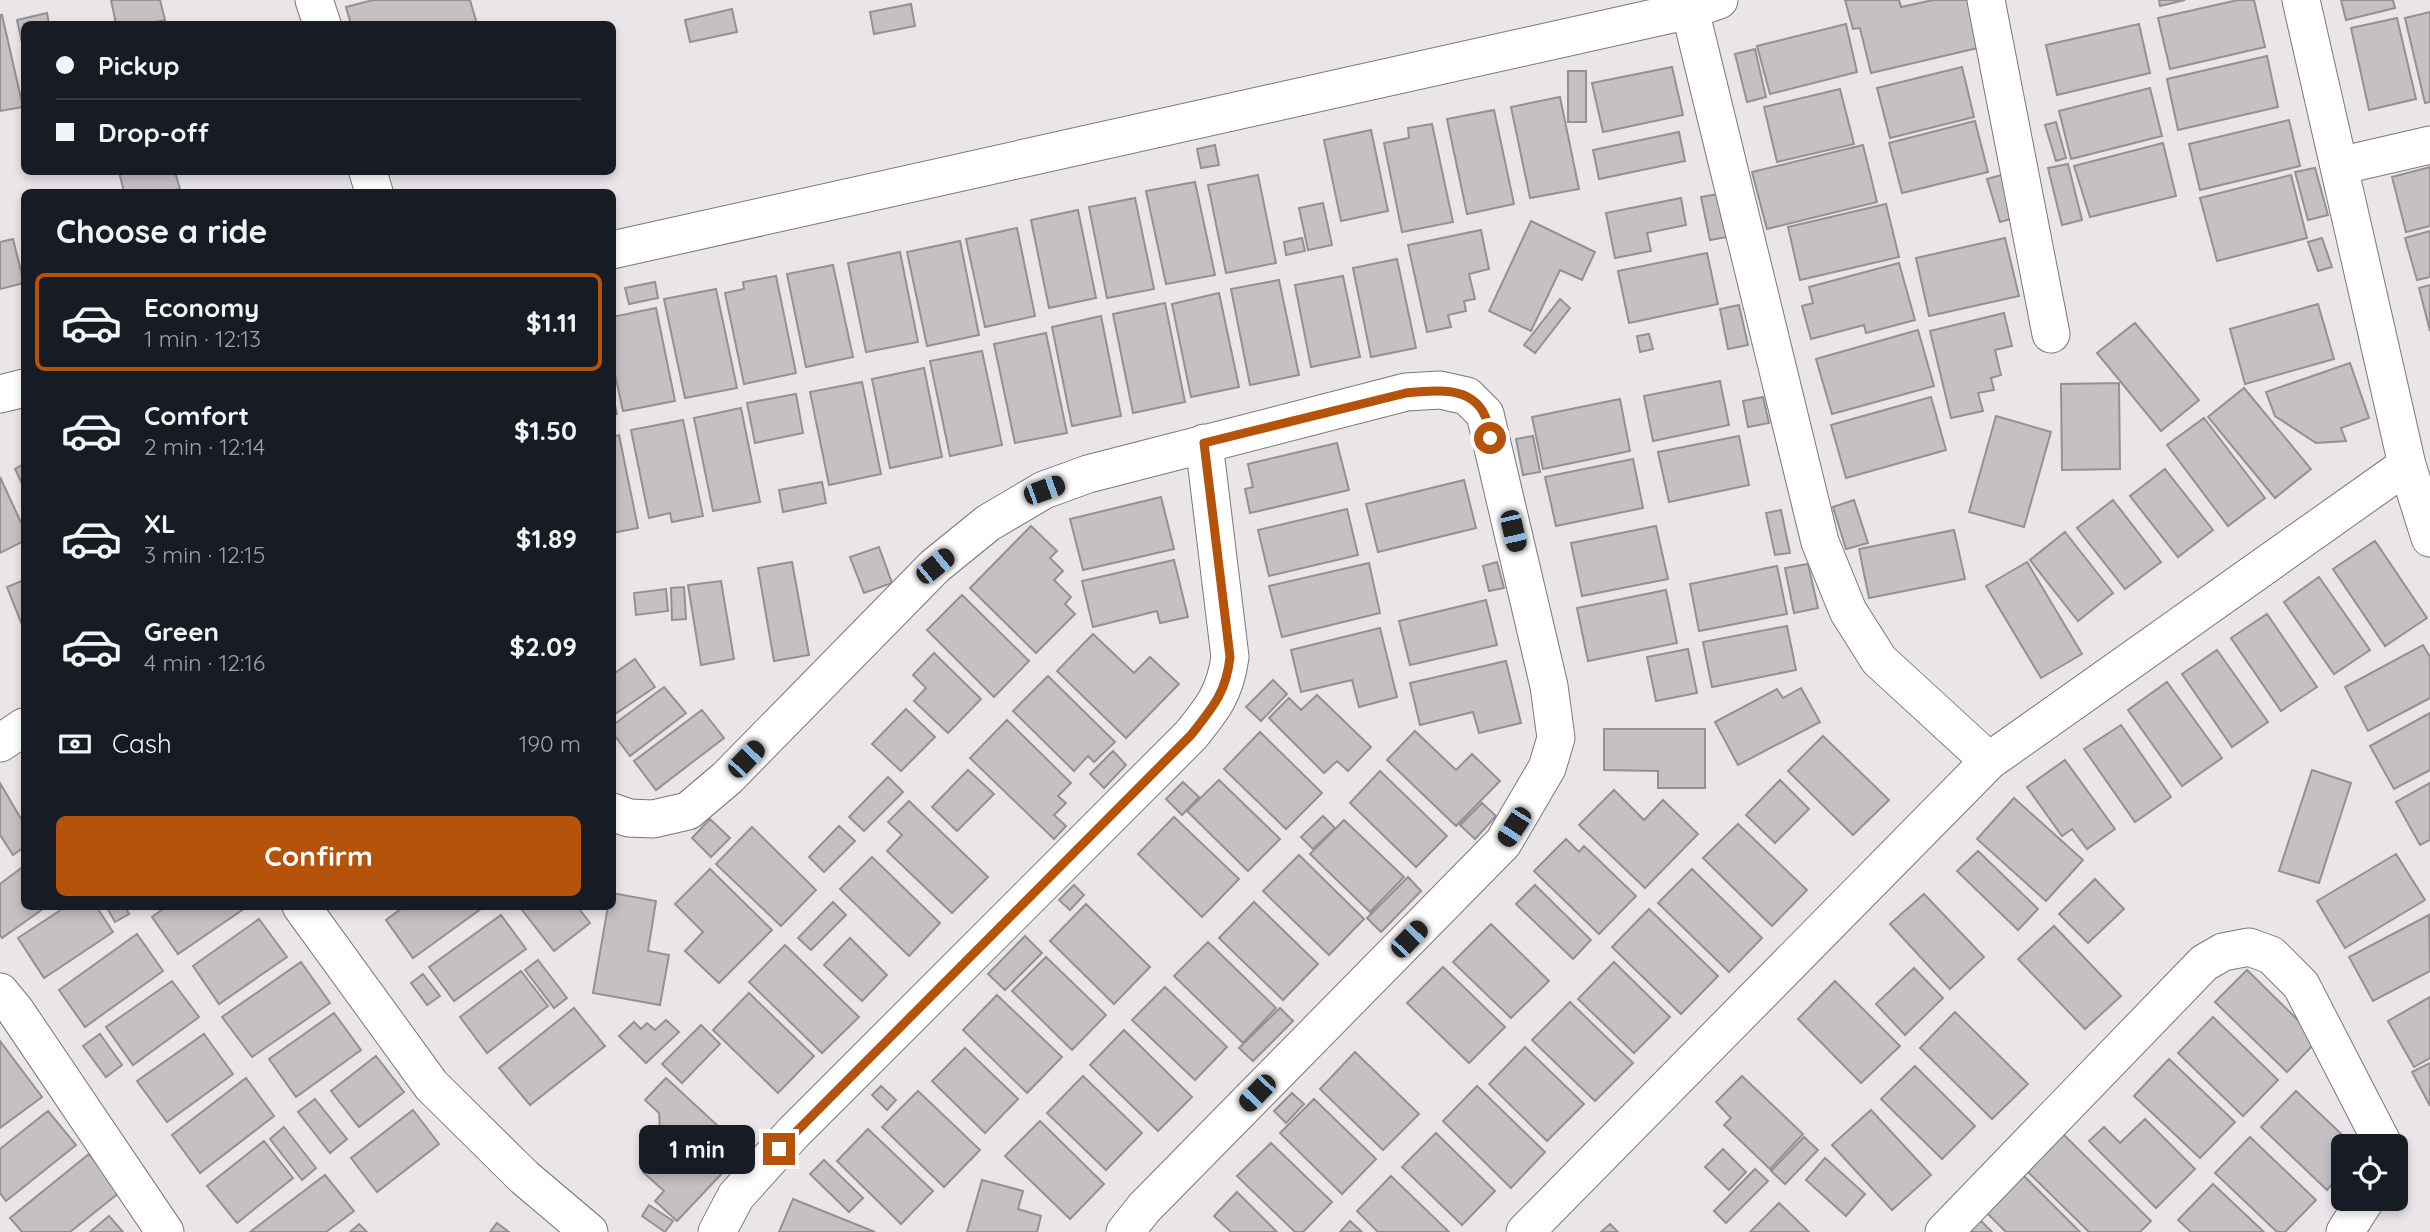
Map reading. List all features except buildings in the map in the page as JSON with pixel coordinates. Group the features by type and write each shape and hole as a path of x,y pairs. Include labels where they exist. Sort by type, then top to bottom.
{"street":[{"path":"314,0 321,21"},
{"path":"1986,0 2051,334"},
{"path":"2301,0 2407,465 2430,538"},
{"path":"616,249 1705,5 1820,542 1848,611 1879,660 1989,761"},
{"path":"2339,166 2430,145"},
{"path":"0,394 21,389"},
{"path":"616,813 629,818 653,819 688,811 727,778 935,566 988,523 1044,490 1088,474 1406,393 1440,390 1467,396 1485,414 1549,686 1556,738 1547,768 1503,843 1144,1208 1125,1232"},
{"path":"717,1232 736,1196 793,1133 1182,744 1218,701 1227,679 1230,657 1204,443"},
{"path":"1525,1232 1989,761 2407,465"},
{"path":"0,743 21,729"},
{"path":"304,910 431,1085 524,1177 589,1232"},
{"path":"1944,1232 2204,963 2223,952 2249,947 2271,956 2301,985 2378,1134"},
{"path":"0,992 15,1010 165,1232"},
{"path":"2344,1232 2358,1211"}],"route":[{"path":"779,1149 1191,735 1218,701 1227,679 1230,657 1204,443 1406,393 1440,390 1467,396 1485,414 1490,438"}]}
